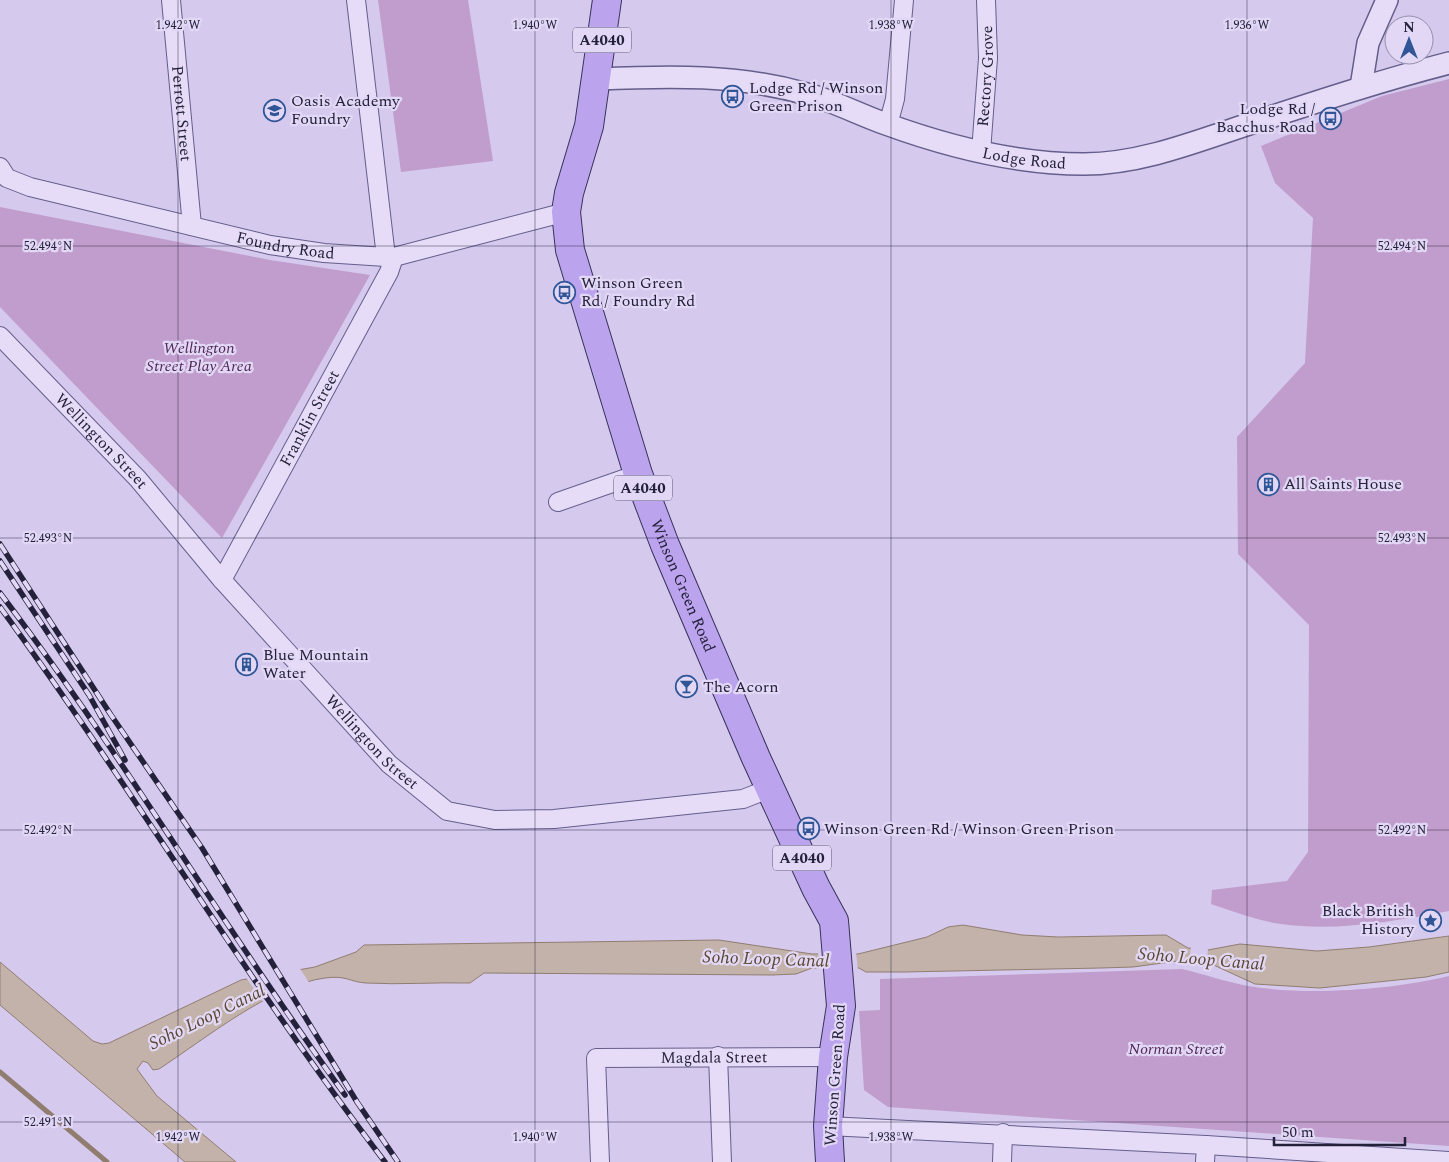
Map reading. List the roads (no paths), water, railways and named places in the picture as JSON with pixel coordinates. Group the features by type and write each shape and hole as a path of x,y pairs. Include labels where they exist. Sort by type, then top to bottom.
{"main road":[{"name":"A4040","path":"597,79 606,0"},
{"name":"Winson Green Road","path":"597,79 589,126 566,212 570,250 638,474 665,545 771,788 834,926 840,1006 833,1057 828,1126 830,1162"}],"street":[{"name":"Perrott Street","path":"171,0 192,226"},
{"path":"356,0 390,257"},
{"path":"888,125 894,99 904,0"},
{"name":"Rectory Grove","path":"981,152 988,58 986,0"},
{"path":"1361,87 1368,43 1388,0"},
{"name":"Lodge Road","path":"597,79 668,76 731,78 809,94 888,125 933,140 981,152 1030,161 1084,164 1118,162 1187,144 1361,87 1449,63"},
{"name":"Foundry Road","path":"3,172 30,186 270,245 324,253 390,257 566,212"},
{"name":"Franklin Street","path":"222,580 389,272 390,257"},
{"name":"Wellington Street","path":"0,336 138,479 222,580 389,764 447,811 495,820 554,819 743,799 771,788"},
{"path":"558,502 638,474"},
{"path":"718,1056 722,1162"},
{"name":"Magdala Street","path":"600,1162 596,1058 833,1057"},
{"path":"828,1126 1003,1133 1205,1153 1250,1148 1449,1161"},
{"path":"1002,1162 1003,1133"},
{"path":"1250,1148 1267,1162"}],"water":[{"name":"Soho Loop Canal","path":"963,925 1022,935 1058,937 1166,935 1188,948 1208,950 1240,944 1317,951 1369,947 1449,936 1449,972 1426,977 1320,988 1255,984 1207,962 1185,960 1133,967 1101,968 866,972 859,968 812,968 796,974 772,975 484,973 470,983 379,984 338,977 325,978 304,983 261,1002 159,1069 153,1070 148,1063 143,1061 137,1069 157,1096 236,1162 185,1162 0,1005 0,962 93,1041 102,1044 109,1043 241,980 315,967 356,952 364,945 719,940 812,954 858,954 927,937 948,927"}],"waterway":[{"path":"0,1072 107,1162"}],"railway":[{"path":"0,544 111,715 202,848 357,1102 398,1162"},
{"path":"0,561 89,695 125,760"},
{"path":"0,593 89,717 258,970 345,1095"},
{"path":"0,607 97,745 238,956 385,1162"}],"place":[{"name":"Lodge Rd / Winson Green Prison","path":"733,97"},
{"name":"Oasis Academy Foundry","path":"275,110"},
{"name":"Lodge Rd / Bacchus Road","path":"1331,118"},
{"name":"Winson Green Rd / Foundry Rd","path":"565,292"},
{"name":"All Saints House","path":"1268,484"},
{"name":"Blue Mountain Water","path":"247,664"},
{"name":"The Acorn","path":"687,687"},
{"name":"Winson Green Rd / Winson Green Prison","path":"808,829"},
{"name":"Black British History","path":"1430,920"}],"park label":[{"name":"Wellington Street Play Area","path":"199,357"},
{"name":"Norman Street","path":"1176,1049"}]}
